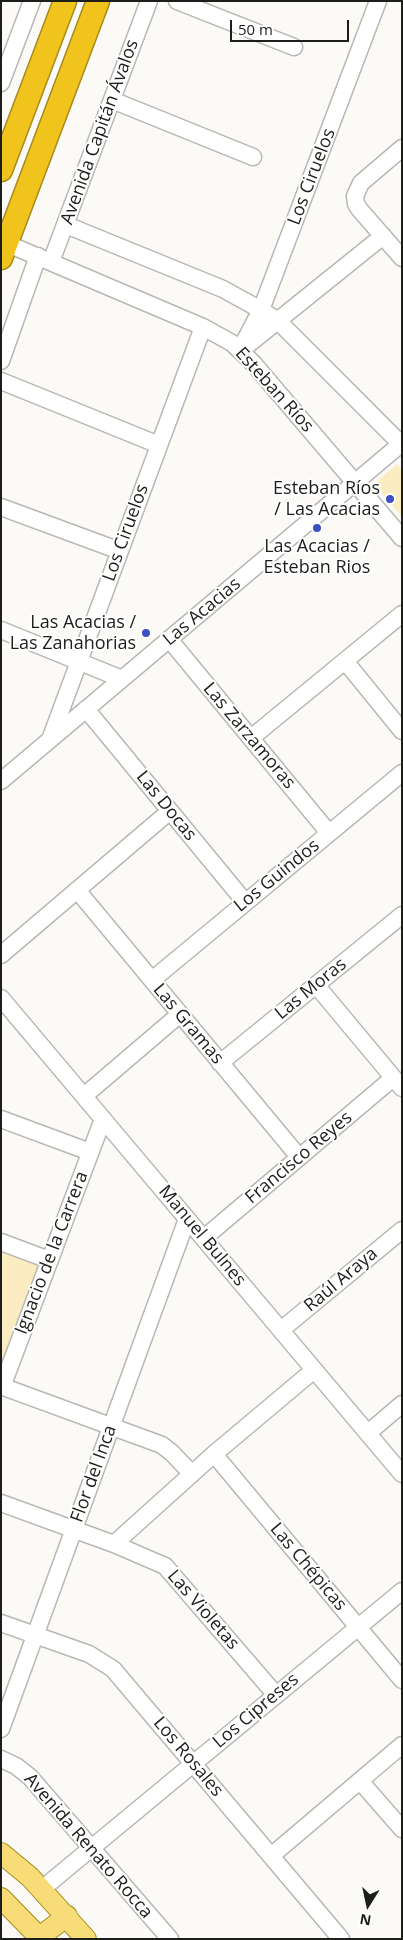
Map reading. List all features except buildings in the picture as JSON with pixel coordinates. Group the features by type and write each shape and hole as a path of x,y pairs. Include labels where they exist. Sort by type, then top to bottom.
{"highway":[{"path":"1,170 65,1"},
{"path":"3,247 98,1"}],"main road":[{"path":"1,1853 42,1889 86,1939"},
{"path":"1,1898 41,1938 67,1916"}],"street":[{"path":"1,83 32,1"},
{"name":"Avenida Capitán Ávalos","path":"1,361 44,259 66,225 149,1"},
{"path":"177,1 294,47"},
{"name":"Los Ciruelos","path":"240,350 261,310 378,1"},
{"path":"112,100 253,157"},
{"path":"402,148 361,183 355,196 358,207 402,258"},
{"path":"66,225 223,289 278,321 401,444"},
{"path":"240,350 383,236"},
{"name":"Esteban Ríos","path":"3,247 44,259 222,336 240,350 402,538"},
{"name":"Los Ciruelos","path":"50,740 203,327"},
{"path":"1,381 159,445"},
{"name":"Las Acacias","path":"1,780 401,444"},
{"path":"1,506 120,551"},
{"path":"251,738 402,614"},
{"path":"1,630 122,679"},
{"name":"Las Zarzamoras","path":"169,639 329,833"},
{"path":"345,661 402,731"},
{"name":"Las Docas","path":"86,709 245,902"},
{"name":"Los Guindos","path":"152,980 402,773"},
{"path":"1,955 170,811"},
{"name":"Las Gramas","path":"77,890 299,1158"},
{"name":"Las Moras","path":"220,1062 401,918"},
{"path":"316,985 398,1083"},
{"name":"Manuel Bulnes","path":"1,998 402,1474"},
{"path":"84,1096 180,1014"},
{"name":"Francisco Reyes","path":"204,1238 299,1158 398,1083"},
{"path":"1,1119 90,1152"},
{"name":"Ignacio de la Carrera","path":"2,1387 103,1119"},
{"name":"Flor del Inca","path":"1,1729 187,1219"},
{"name":"Raúl Araya","path":"281,1330 402,1230"},
{"path":"1,1242 49,1260"},
{"path":"114,1544 214,1454 314,1370"},
{"path":"2,1387 162,1445 192,1474"},
{"path":"368,1433 402,1404"},
{"name":"Las Chépicas","path":"214,1454 402,1680"},
{"name":"Las Violetas","path":"1,1503 114,1544 165,1566 276,1695"},
{"name":"Los Cipreses","path":"42,1889 402,1591"},
{"name":"Los Rosales","path":"1,1623 89,1654 107,1664 341,1939"},
{"path":"271,1856 402,1745"},
{"name":"Avenida Renato Rocca","path":"1,1759 16,1766 30,1777 170,1939"},
{"path":"360,1780 402,1829"}],"shaded area":[{"path":"397,464 402,470 402,517 374,484"},
{"path":"1,1252 42,1267 1,1378"}],"place":[{"name":"Esteban Ríos / Las Acacias","path":"390,499"},
{"name":"Las Acacias / Esteban Rios","path":"317,528"},
{"name":"Las Acacias / Las Zanahorias","path":"146,633"}]}
